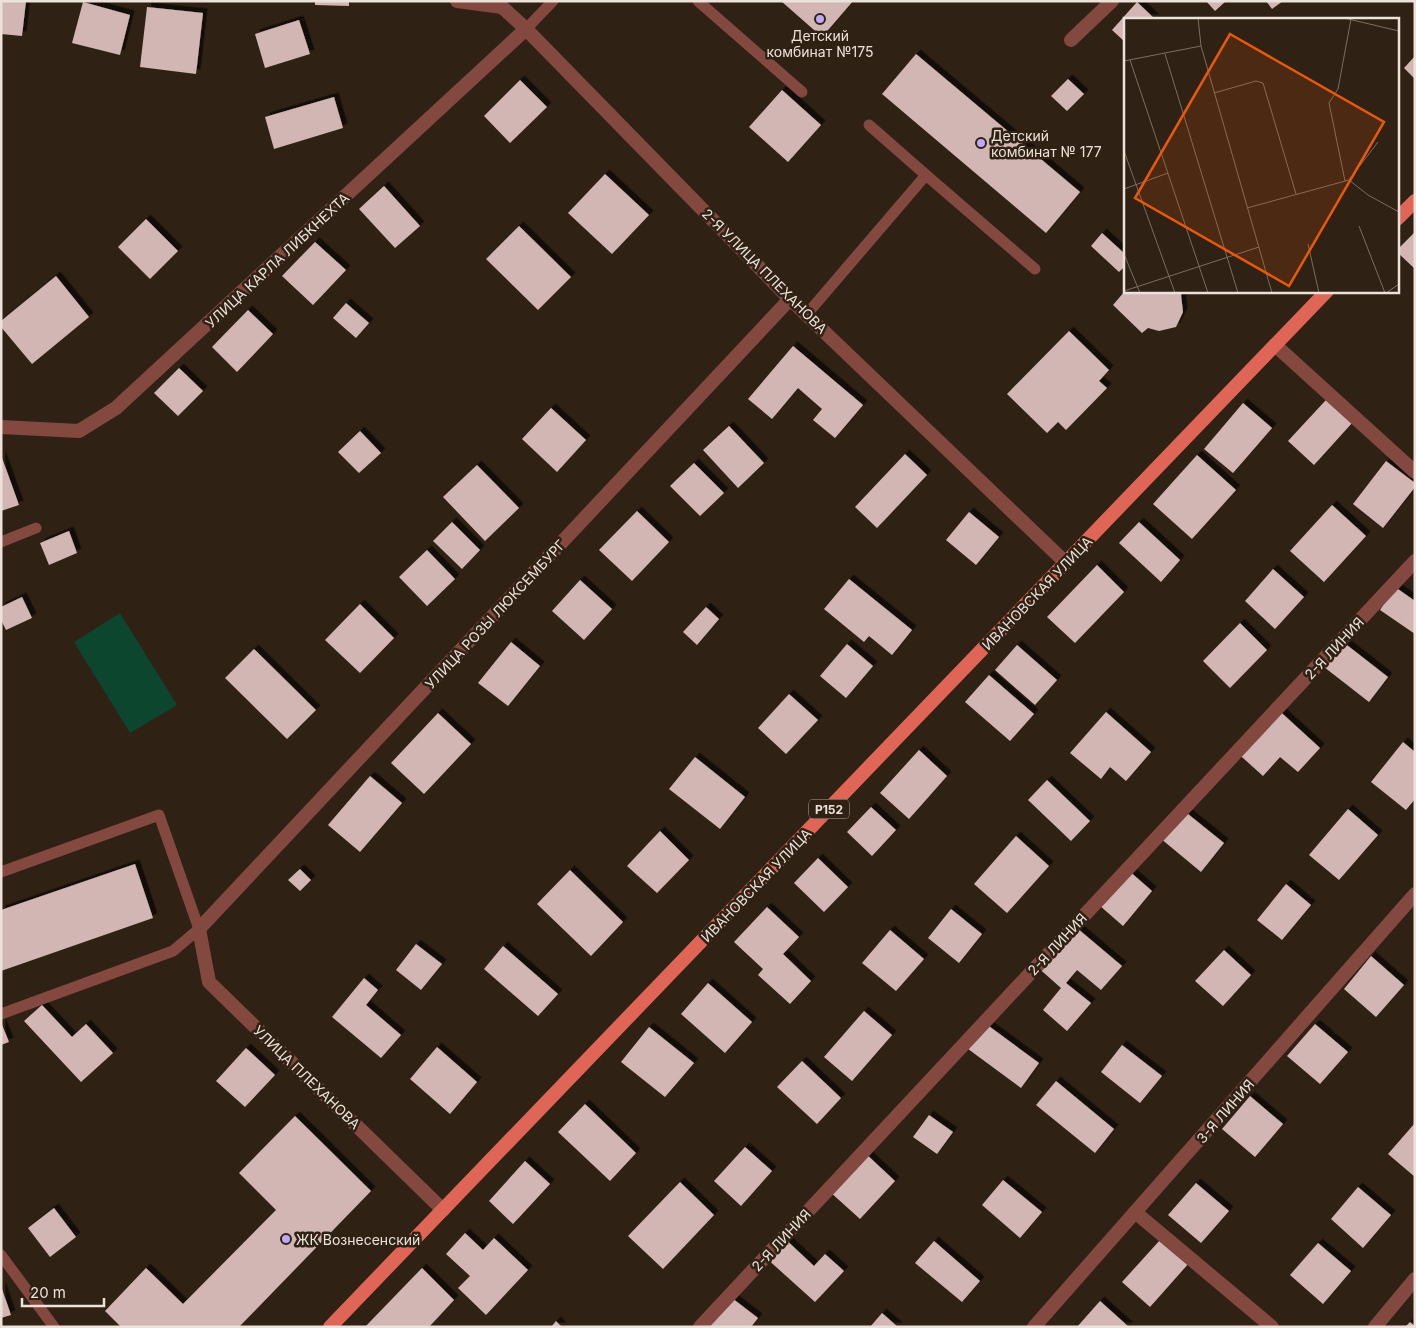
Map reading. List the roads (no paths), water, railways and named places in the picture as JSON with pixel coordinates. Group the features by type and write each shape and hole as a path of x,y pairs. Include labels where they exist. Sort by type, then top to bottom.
{"main road":[{"path":"1398,218 1415,201"},
{"name":"ИВАНОВСКАЯ УЛИЦА","path":"330,1327 1326,292"}],"street":[{"name":"2-Я УЛИЦА ПЛЕХАНОВА","path":"457,1 503,4 790,299 1066,563"},
{"path":"1071,40 1112,1"},
{"name":"УЛИЦА КАРЛА ЛИБКНЕХТА","path":"1,427 79,430 116,408 526,29"},
{"name":"УЛИЦА РОЗЫ ЛЮКСЕМБУРГ","path":"199,930 790,299"},
{"path":"1275,344 1415,472"},
{"name":"2-Я ЛИНИЯ","path":"700,1327 1415,561"},
{"name":"3-Я ЛИНИЯ","path":"1034,1327 1415,894"},
{"name":"УЛИЦА ПЛЕХАНОВА","path":"199,930 209,982 444,1210"},
{"path":"1135,1212 1272,1327"},
{"path":"1375,1327 1415,1280"}],"lane":[{"path":"526,29 553,1"},
{"path":"698,1 802,92"},
{"path":"869,125 1036,269"},
{"path":"807,314 926,175"},
{"path":"1,542 36,528"},
{"path":"1,872 159,815 199,930 172,951 1,1014"},
{"path":"1,1255 54,1327"}],"place":[{"name":"Детский комбинат №175","path":"820,19"},
{"name":"Детский комбинат № 177","path":"981,143"},
{"name":"ЖК Вознесенский","path":"286,1239"}]}
